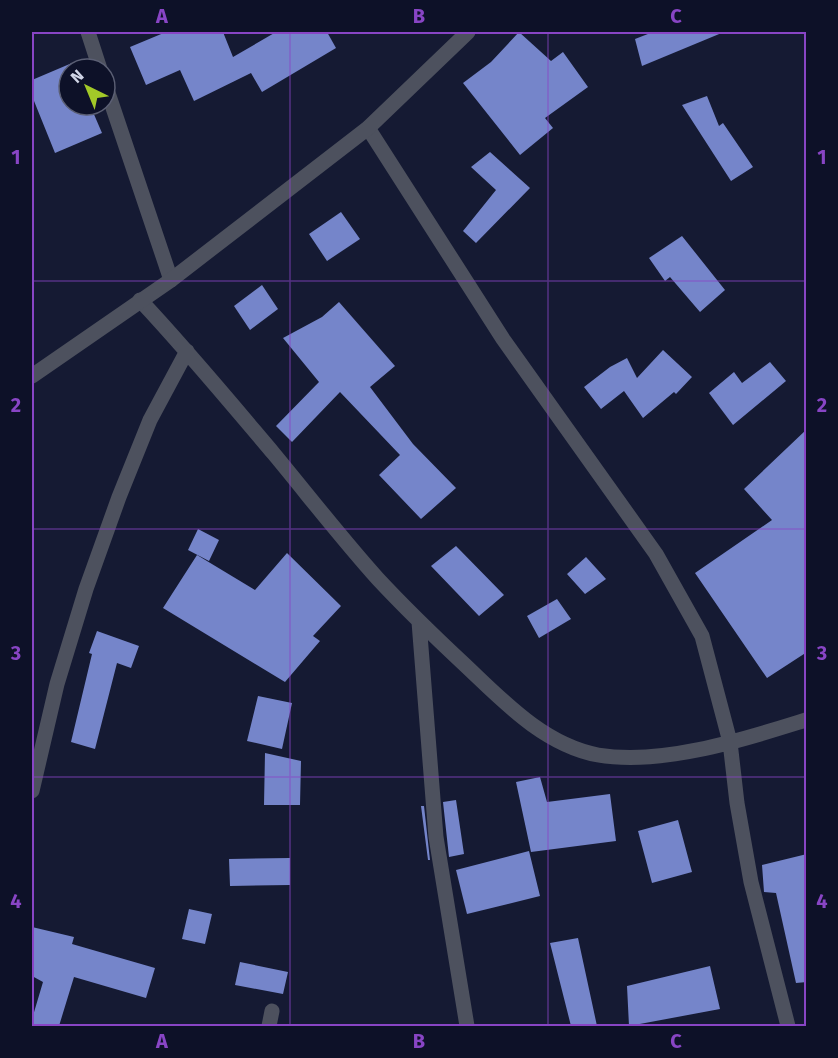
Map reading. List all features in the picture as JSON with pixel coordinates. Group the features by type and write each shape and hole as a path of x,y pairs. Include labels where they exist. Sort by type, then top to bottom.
{"street":[{"path":"88,32 96,57"},
{"path":"32,376 171,280 368,128 468,32"},
{"path":"116,117 171,280"},
{"path":"368,128 503,339 656,554 702,636 730,742 737,803 751,882 788,1026"},
{"path":"140,300 188,351 377,578 504,702 539,730 561,742 597,754 657,756 730,742 807,720"},
{"path":"32,791 57,684 100,548 150,420 188,351"},
{"path":"419,621 436,837 467,1026"},
{"path":"269,1026 272,1011"}],"building":[{"path":"166,32 223,32 233,57 276,32 327,32 336,48 262,92 251,73 194,101 180,70 146,85 130,47"},
{"path":"519,32 551,61 563,52 588,87 545,118 553,128 520,155 463,83 491,62"},
{"path":"653,32 724,32 642,66 635,39"},
{"path":"57,69 57,117 95,117 102,133 55,153 32,96 32,80"},
{"path":"707,96 719,126 723,123 753,167 731,181 682,105"},
{"path":"490,152 530,188 476,243 463,231 496,190 471,167"},
{"path":"341,212 360,239 327,261 309,234"},
{"path":"682,236 725,290 700,312 670,277 665,281 649,258"},
{"path":"262,285 278,309 250,330 234,306"},
{"path":"339,302 395,366 370,387 413,444 456,488 421,519 379,475 400,455 340,392 292,442 276,426 319,382 283,338 322,317"},
{"path":"663,350 692,377 676,394 674,392 643,418 624,391 601,409 584,387 610,367 627,358 637,378"},
{"path":"770,362 786,381 733,425 709,393 734,372 742,383"},
{"path":"807,429 807,652 767,678 695,573 772,520 744,489"},
{"path":"198,529 219,540 209,561 188,550"},
{"path":"456,546 504,595 479,616 431,566"},
{"path":"287,553 341,606 313,636 320,641 285,682 163,608 197,555 255,590"},
{"path":"586,557 606,579 585,594 567,574"},
{"path":"557,599 571,619 539,638 527,616"},
{"path":"97,631 139,646 131,668 117,663 95,749 71,742 92,654 89,653"},
{"path":"258,696 292,703 282,749 247,741"},
{"path":"265,753 301,761 300,805 264,805"},
{"path":"540,777 547,802 610,794 616,841 531,852 516,782"},
{"path":"456,800 464,854 449,857 443,802"},
{"path":"421,806 424,806 430,860 428,860"},
{"path":"678,820 692,872 652,883 638,831"},
{"path":"529,851 540,896 467,914 456,870"},
{"path":"807,854 807,982 796,983 776,893 764,892 762,865"},
{"path":"290,858 290,885 230,886 229,859"},
{"path":"189,909 212,914 205,944 182,939"},
{"path":"32,927 74,937 72,944 155,968 146,998 74,977 59,1026 32,1026 43,982 32,976"},
{"path":"578,938 597,1026 571,1026 550,943"},
{"path":"240,962 288,972 283,994 235,985"},
{"path":"710,966 720,1009 629,1026 627,986"}]}
